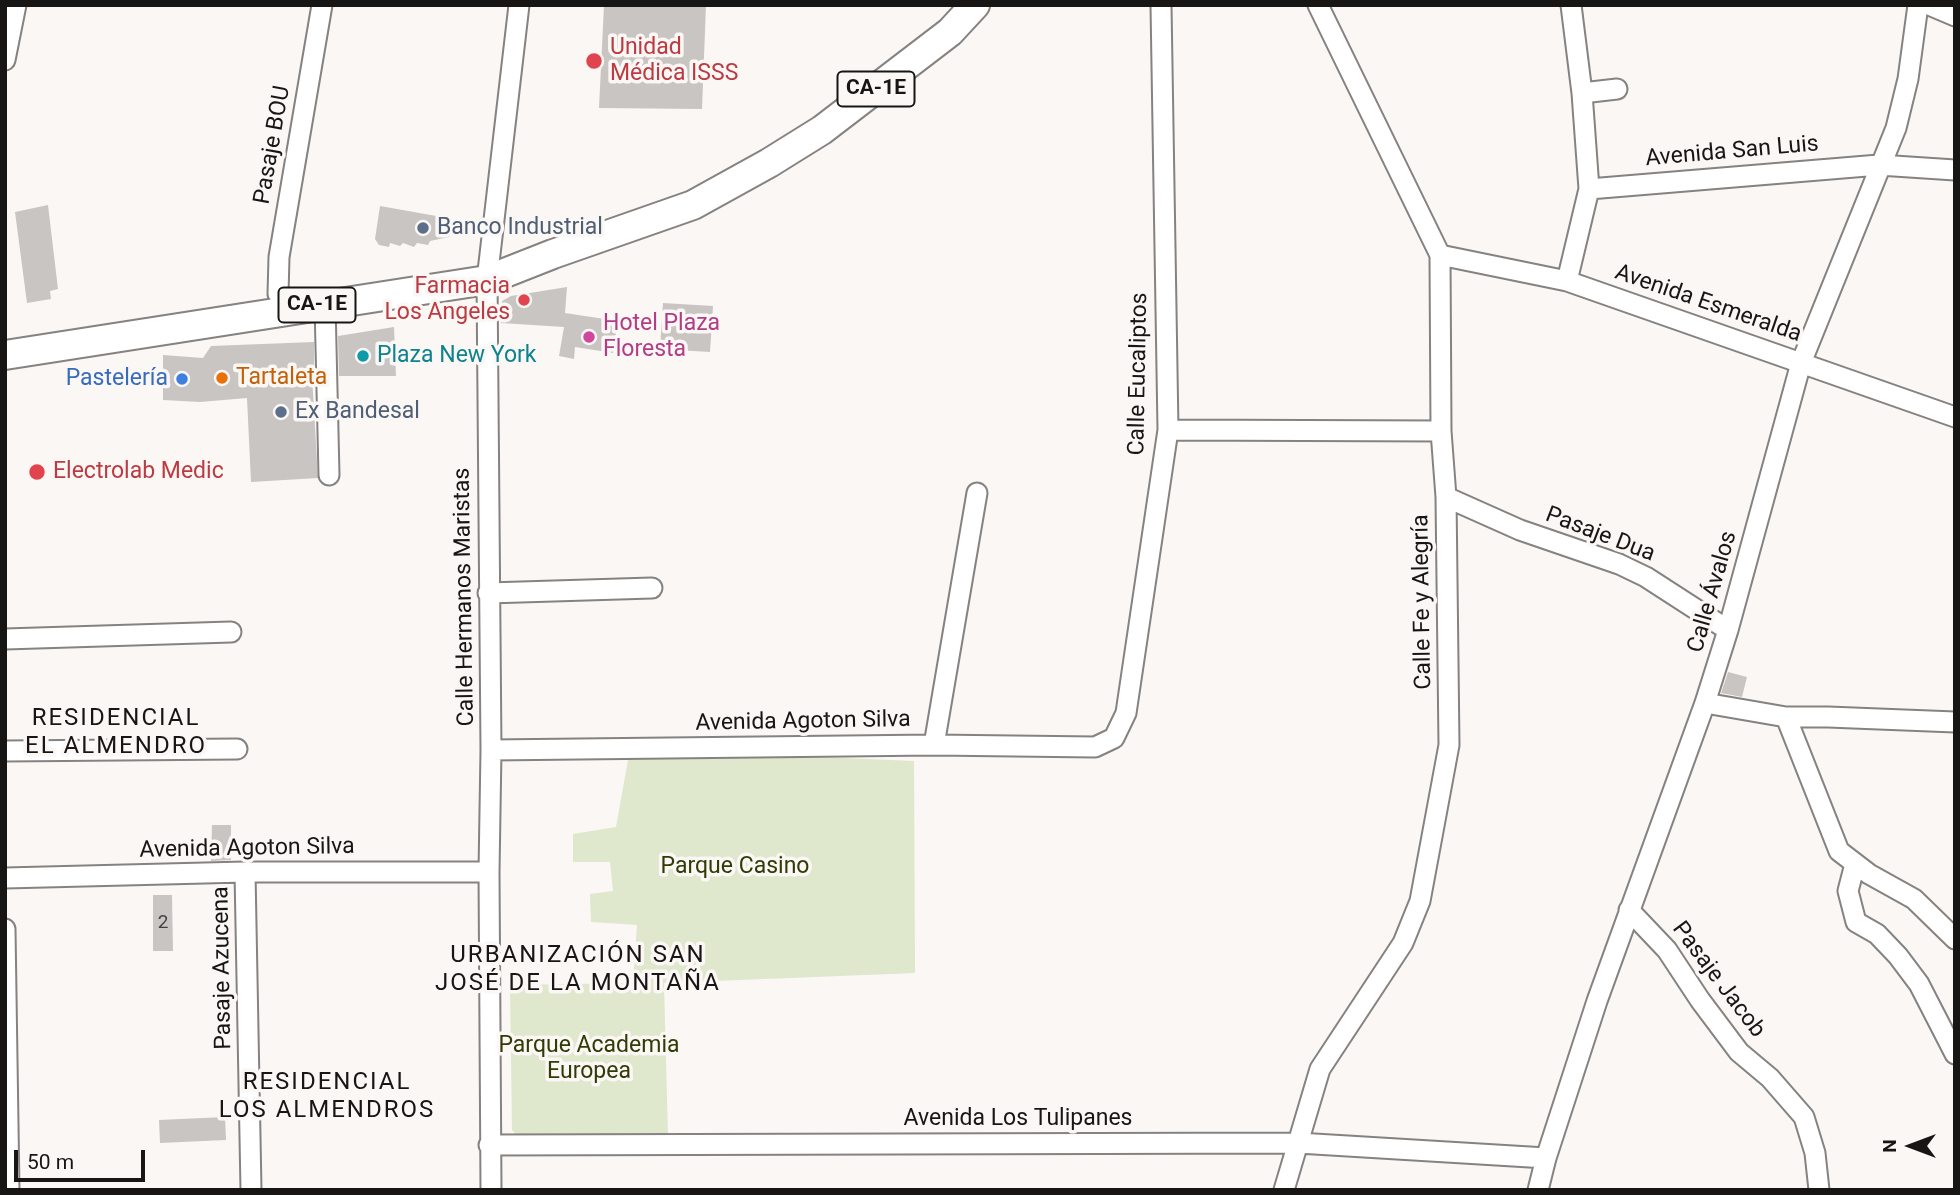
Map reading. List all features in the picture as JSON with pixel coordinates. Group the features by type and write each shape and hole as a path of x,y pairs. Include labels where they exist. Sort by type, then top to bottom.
{"highway":[{"name":"CA-1E","path":"5,355 326,304 488,270 553,254 693,205 822,130 950,32 975,5"},
{"name":"CA-1E","path":"5,339 278,294 488,270"}],"street":[{"path":"5,60 16,5"},
{"name":"Pasaje BOU","path":"278,294 279,257 322,5"},
{"name":"Calle Hermanos Maristas","path":"491,1190 488,270 519,5"},
{"name":"Calle Eucaliptos","path":"1114,738 1126,713 1168,430 1161,5"},
{"name":"Calle Fe y Alegría","path":"1284,1190 1320,1069 1403,943 1420,901 1449,745 1446,497 1441,430 1440,255 1318,5"},
{"path":"1567,281 1589,189 1583,93 1571,5"},
{"name":"Calle Ávalos","path":"1538,1190 1546,1158 1629,910 1705,703 1728,630 1801,363 1896,128 1908,79 1918,5"},
{"path":"1929,5 1955,16"},
{"path":"1583,93 1617,89"},
{"name":"Avenida San Luis","path":"1589,189 1879,165 1955,170"},
{"name":"Avenida Esmeralda","path":"1440,255 1567,281 1955,417"},
{"path":"326,304 329,475"},
{"path":"1168,430 1441,430"},
{"path":"934,745 977,493"},
{"name":"Pasaje Dua","path":"1446,497 1520,530 1619,564 1646,577 1728,630"},
{"path":"488,593 652,588"},
{"path":"5,639 232,632"},
{"path":"1705,703 1786,716 1955,722"},
{"path":"1786,716 1839,852 1869,874 1914,899 1955,939"},
{"name":"Avenida Agoton Silva","path":"491,750 934,745 1094,747 1114,738"},
{"path":"5,751 237,749"},
{"path":"1855,864 1848,891 1856,922 1877,934 1898,956 1919,984 1955,1054"},
{"name":"Avenida Agoton Silva","path":"5,878 245,872 489,872"},
{"name":"Pasaje Azucena","path":"245,872 251,1190"},
{"name":"Pasaje Jacob","path":"1629,910 1667,950 1739,1052 1770,1078 1804,1118 1815,1153 1819,1190"},
{"path":"5,929 9,1190"},
{"name":"Avenida Los Tulipanes","path":"489,1145 1296,1152 1546,1158"},
{"path":"1296,1152 1301,1190"}],"green space":[{"name":"Parque Casino","path":"630,749 914,761 915,973 664,983 668,1136 518,1136 512,1130 510,985 633,983 637,925 591,922 590,894 613,891 610,862 573,862 573,834 616,827"}],"building":[{"path":"604,5 706,5 702,109 599,108"},
{"path":"48,205 58,289 50,291 51,299 27,303 15,212"},
{"name":"Banco Industrial","path":"380,206 470,222 468,235 451,234 449,237 430,241 428,245 417,243 414,247 403,243 400,246 390,243 389,247 379,245 375,239"},
{"path":"567,287 565,313 618,321 613,353 575,347 574,359 559,356 564,327 501,323 502,301 511,296"},
{"path":"663,303 713,306 710,352 660,349"},
{"name":"Plaza New York","path":"394,327 396,376 339,376 338,336"},
{"name":"Ex Bandesal","path":"314,342 312,376 318,478 251,482 247,398 200,402 163,400 163,355 203,358 211,346"},
{"path":"1728,672 1747,677 1742,697 1721,693"},
{"path":"212,825 231,825 231,860 211,861"},
{"path":"153,895 172,895 173,951 153,951"},
{"path":"225,1117 226,1140 160,1143 159,1120"}],"place":[{"name":"Unidad Médica ISSS","path":"594,61"},
{"name":"Banco Industrial","path":"423,228"},
{"name":"Farmacia Los Angeles","path":"524,300"},
{"name":"Hotel Plaza Floresta","path":"589,337"},
{"name":"Plaza New York","path":"363,356"},
{"name":"Tartaleta","path":"222,378"},
{"name":"Pastelería","path":"182,379"},
{"name":"Ex Bandesal","path":"281,412"},
{"name":"Electrolab Medic","path":"37,472"}],"district":[{"name":"RESIDENCIAL EL ALMENDRO","path":"116,733"},
{"name":"URBANIZACIÓN SAN JOSÉ DE LA MONTAÑA","path":"578,970"},
{"name":"RESIDENCIAL LOS ALMENDROS","path":"327,1097"}],"park label":[{"name":"Parque Academia Europea","path":"589,1059"}]}
